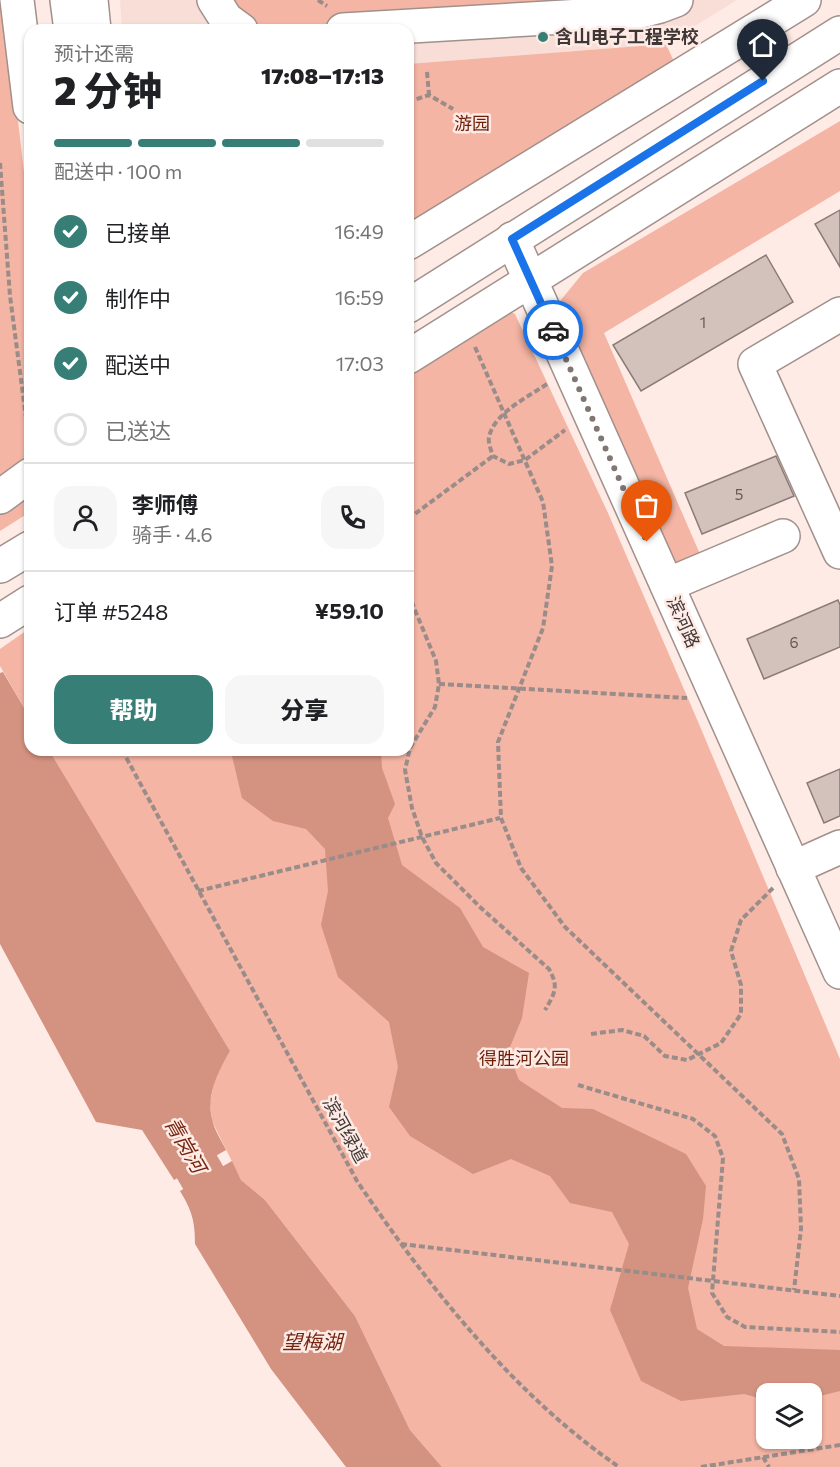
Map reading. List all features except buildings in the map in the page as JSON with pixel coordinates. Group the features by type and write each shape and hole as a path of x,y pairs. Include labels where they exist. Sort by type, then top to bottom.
{"street":[{"path":"17,0 24,58"},
{"path":"67,0 70,24"},
{"path":"91,0 93,24"},
{"path":"214,0 226,20 232,24"},
{"path":"414,26 633,12 676,0"},
{"path":"414,239 804,0"},
{"path":"414,302 840,33"},
{"path":"414,353 840,86"},
{"name":"滨河路","path":"512,239 793,868 828,912 840,972"},
{"path":"840,314 755,364 840,552"},
{"path":"0,497 24,479"},
{"path":"667,585 783,536"},
{"path":"0,566 24,552"},
{"path":"0,621 24,606"},
{"path":"793,868 840,847"}],"path":[{"path":"428,72 429,95"},
{"path":"414,100 429,95 453,109"},
{"path":"0,163 10,296 24,402"},
{"path":"464,322 543,502 552,566 543,628 498,742 501,818 521,868 565,927 782,1134 799,1179 801,1229 794,1290"},
{"path":"493,456 489,439 494,425 505,413 570,368"},
{"path":"493,456 510,464 525,460 589,412"},
{"path":"414,515 493,456"},
{"path":"414,608 436,661 439,684 435,707 414,741"},
{"path":"439,684 718,699"},
{"name":"滨河绿道","path":"125,756 357,1181 400,1244 465,1326 537,1401 599,1454 619,1467"},
{"path":"408,756 405,770 412,808 422,837 436,863 481,908 549,969 555,980 555,992 545,1010"},
{"path":"198,891 501,818"},
{"path":"591,1034 622,1030 644,1036 665,1056 687,1060 721,1043 741,1014 741,985 731,951 741,920 793,868"},
{"path":"578,1085 693,1119 714,1136 723,1158 712,1293 727,1317 746,1327 840,1332"},
{"path":"400,1244 840,1296"},
{"path":"701,1467 840,1445"},
{"path":"763,1457 769,1467"}],"shaded area":[{"name":"含山电子工程学校","path":"120,0 737,0 666,44 414,64 414,24 122,24"}],"green space":[{"path":"0,0 4,0 24,172 24,516 0,531"},
{"path":"227,0 646,0 628,4 349,24 251,24 244,21"},
{"name":"游园","path":"666,44 676,66 414,239 414,64"},
{"path":"840,121 840,191 604,333 703,561 676,568 556,306 583,273"},
{"name":"得胜河公园","path":"484,300 515,314 608,513 840,1059 840,1467 442,1467 410,1430 355,1316 265,1200 241,1180 212,1121 210,1103 215,1077 230,1051 53,756 414,756 414,351"},
{"path":"24,632 24,708 0,666 0,649"}],"water":[{"path":"3,672 24,708 24,756 53,756 230,1051 217,1075 211,1101 213,1123 226,1150 174,1180 142,1130 96,1122 0,944 0,673"},
{"path":"232,756 381,756 382,768 395,804 388,818 402,865 460,908 483,947 529,973 522,1018 508,1052 519,1080 562,1108 593,1109 686,1154 706,1186 703,1219 688,1288 697,1329 724,1346 840,1350 840,1391 822,1396 822,1383 756,1383 756,1397 744,1394 681,1401 641,1381 610,1310 629,1244 612,1212 570,1203 550,1176 511,1159 473,1174 410,1136 389,1107 398,1067 389,1022 338,977 321,925 328,891 325,849 306,829 273,821 242,798"},
{"name":"望梅湖","path":"232,1161 241,1180 265,1200 355,1316 410,1430 442,1467 346,1467 271,1369 195,1244 192,1216 180,1191"}],"waterway":[{"name":"青岗河","path":"166,1113 235,1233"}],"way so far":[{"path":"553,330 647,542"}],"place":[{"name":"含山电子工程学校","path":"543,37"}],"route":[{"path":"553,330 512,239 763,81"}]}
